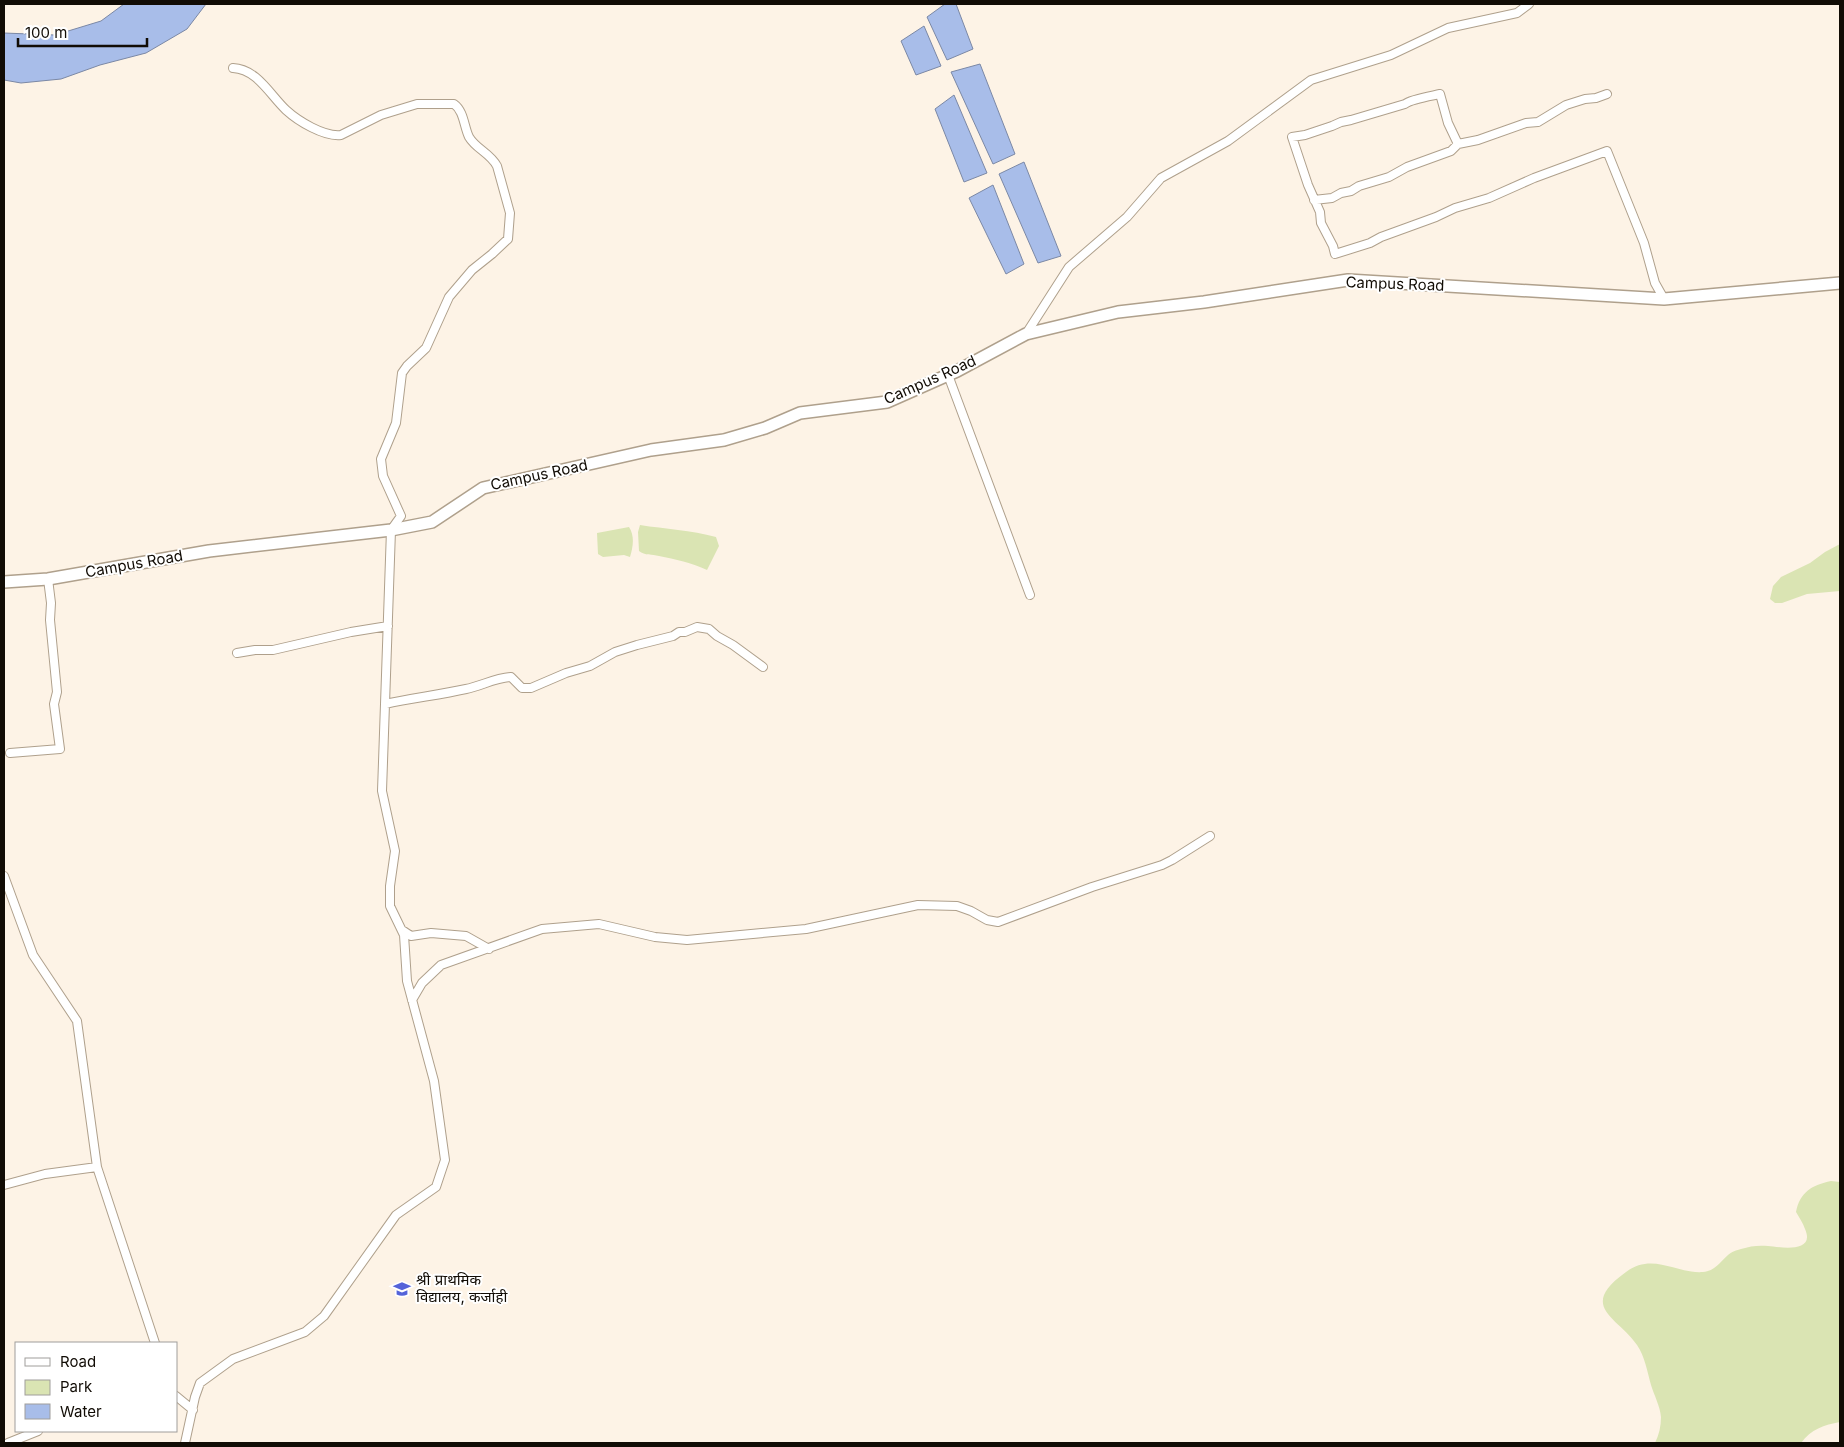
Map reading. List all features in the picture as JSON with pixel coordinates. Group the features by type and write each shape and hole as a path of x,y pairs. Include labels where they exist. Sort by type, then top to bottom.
{"street":[{"path":"1026,334 1069,267 1127,217 1161,178 1228,141 1311,80 1391,55 1448,28 1517,13 1529,4"},
{"path":"185,1443 200,1383 233,1359 305,1332 324,1316 396,1215 436,1187 445,1160 434,1081 407,981 404,935 390,906 390,886 395,851 382,791 391,530 401,516 383,476 381,459 396,423 402,373 426,348 449,297 472,270 508,239 510,212 497,166 493,159 470,139 459,109 454,104 417,104 381,115 340,136 333,136 316,130 287,111 253,75 239,68 233,68"},
{"path":"1458,144 1448,123 1440,94 1409,101 1405,104 1340,122 1305,135 1292,137 1320,212 1321,223 1335,254 1370,243 1455,208 1489,198 1534,178 1607,151 1644,243 1655,283 1664,299"},
{"path":"1314,200 1332,198 1360,186 1389,177 1407,167 1447,154 1458,144 1478,140 1526,123 1538,122 1566,104 1607,94"},
{"name":"Campus Road","path":"4,582 48,579 209,551 391,530 432,522 482,488 651,450 724,440 765,428 800,413 887,402 948,375 1026,334 1118,312 1204,302 1348,280 1664,299 1840,283"},
{"path":"948,375 1030,595"},
{"path":"10,753 60,749 54,704 57,692 48,579"},
{"path":"237,653 273,650 388,626"},
{"path":"385,704 482,686 502,678 511,678 522,688 531,688 566,673 590,666 615,652 673,636 679,632 697,627 709,630 733,644 763,667"},
{"path":"412,1000 422,983 441,965 542,929 599,924 655,937 687,940 806,929 918,905 957,906 972,911 987,920 998,922 1092,886 1172,860 1210,836"},
{"path":"4,876 33,955 77,1021 97,1167 154,1342"},
{"path":"402,930 411,936 431,933 466,936 489,949"},
{"path":"4,1185 45,1174 97,1167"},
{"path":"178,1398 193,1410"},
{"path":"8,1443 36,1432"}],"green space":[{"path":"640,525 688,531 716,537 719,546 707,570 677,560 644,554 639,551 638,532"},
{"path":"629,527 633,542 630,557 624,555 603,557 598,554 597,533"},
{"path":"1840,544 1840,591 1807,594 1782,603 1775,603 1770,599 1773,586 1781,577 1810,563"},
{"path":"1831,1181 1840,1182 1840,1422 1818,1428 1801,1443 1655,1443 1660,1430 1661,1417 1644,1359 1637,1345 1606,1311 1603,1303 1604,1294 1612,1284 1636,1266 1655,1264 1693,1272 1703,1272 1714,1268 1731,1253 1744,1248 1765,1246 1787,1248 1801,1246 1807,1237 1796,1212 1800,1199 1813,1187"}],"water":[{"path":"124,4 206,4 187,29 146,53 100,65 61,79 21,83 4,80 4,33 55,35 101,21"},
{"path":"945,4 956,4 973,49 947,60 927,17"},
{"path":"924,26 941,66 916,75 901,41"},
{"path":"980,64 1015,154 993,164 951,72"},
{"path":"954,95 987,173 964,182 935,109"},
{"path":"1024,162 1061,256 1038,263 999,174"},
{"path":"993,185 1024,264 1006,274 969,198"}],"place":[{"name":"श्री प्राथमिक विद्यालय, कर्जाही","path":"402,1289"}]}
